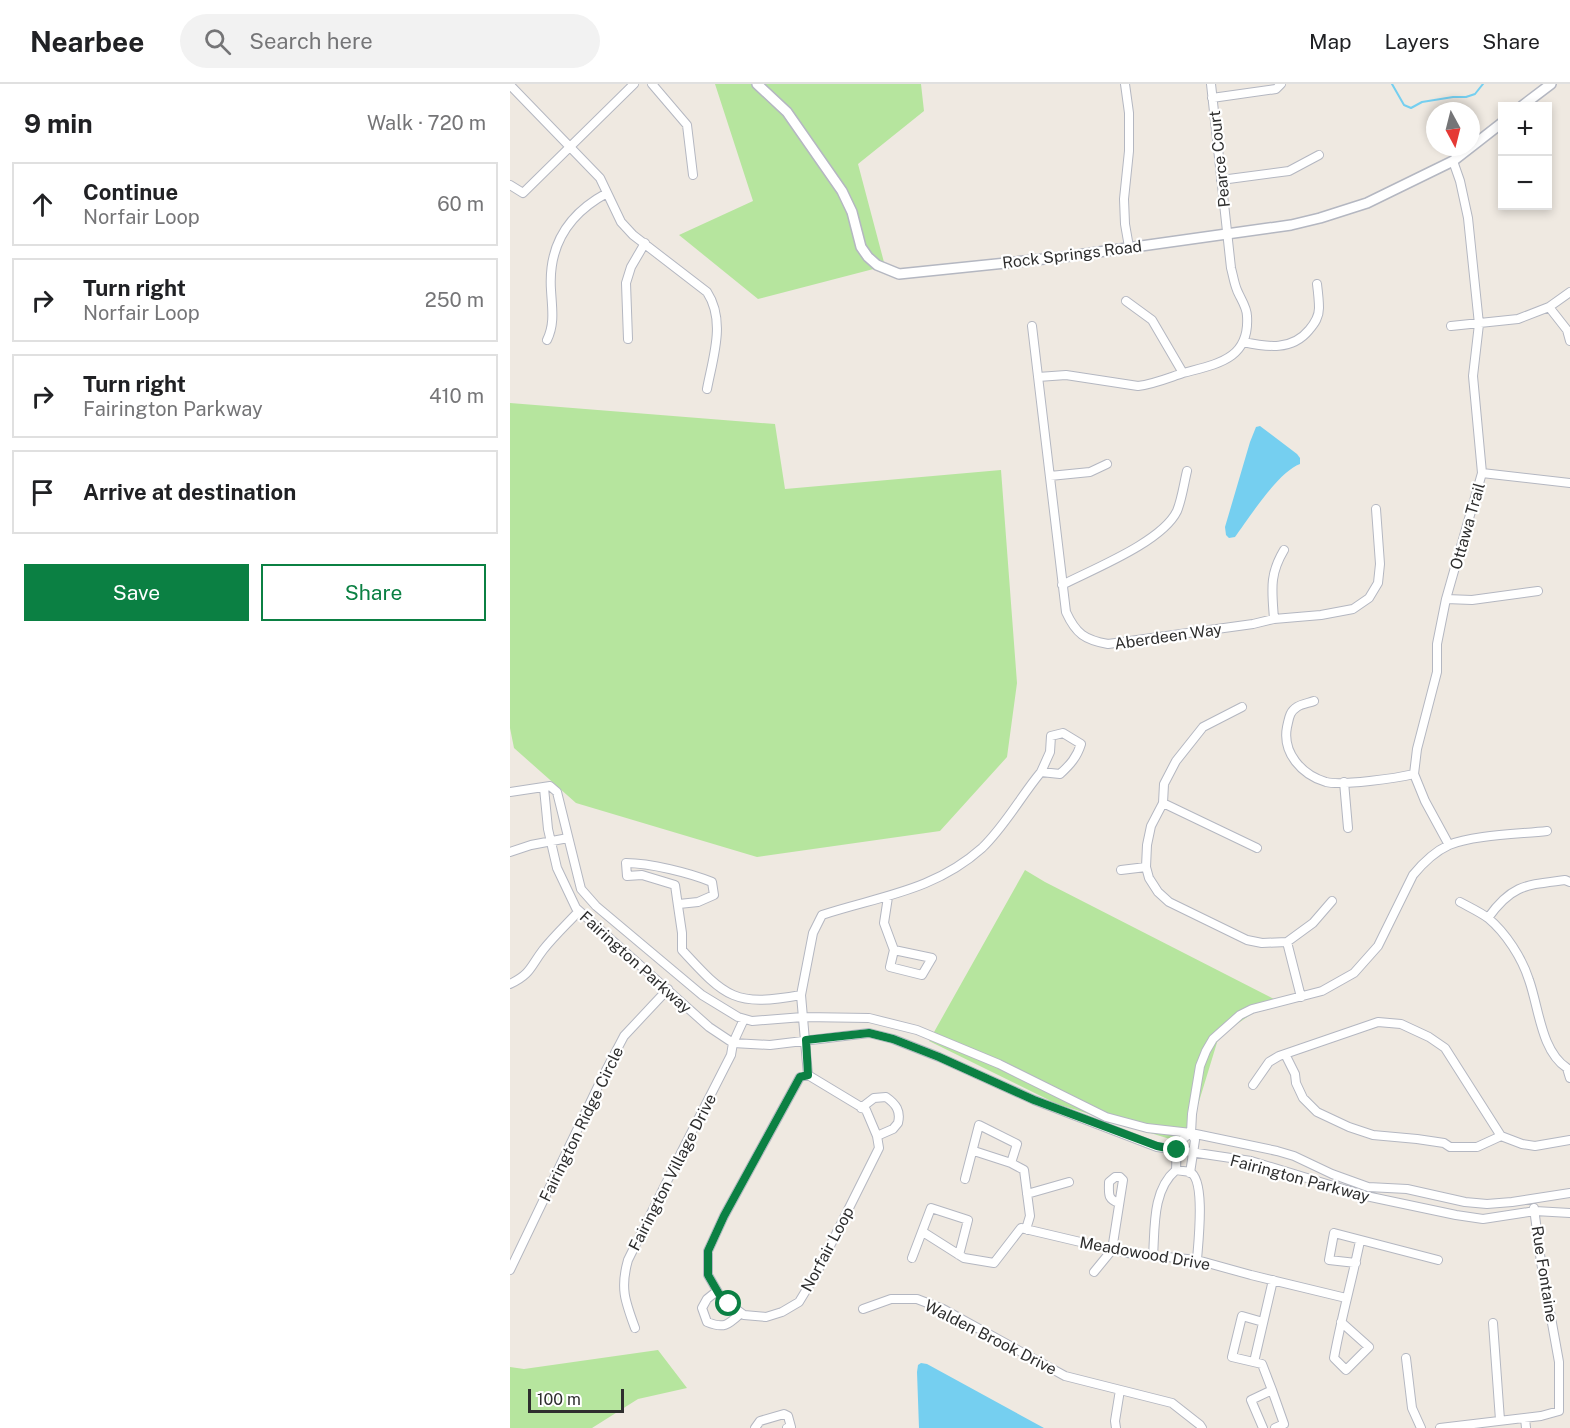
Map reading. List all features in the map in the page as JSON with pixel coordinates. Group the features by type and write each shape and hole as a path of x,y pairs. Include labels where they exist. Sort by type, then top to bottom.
{"street":[{"path":"510,185 523,193 634,84"},
{"path":"652,84 687,125 693,174"},
{"name":"Rock Springs Road","path":"757,84 787,112 842,190 852,212 861,247 868,256 888,270 899,274 1063,257 1291,225 1367,203 1459,156"},
{"path":"1125,84 1129,113 1129,152 1124,199 1129,247"},
{"name":"Pearce Court","path":"1211,84 1231,268 1236,288 1247,313 1246,334 1243,342"},
{"path":"1212,98 1276,89 1281,84"},
{"path":"1526,102 1551,84"},
{"path":"510,85 600,178 621,222 707,292 714,301 718,315 717,329 707,389"},
{"name":"Rock Springs Road","path":"1480,140 1498,126"},
{"path":"1221,180 1289,171 1319,155"},
{"name":"Ottawa Trail","path":"1414,774 1417,749 1437,672 1437,644 1446,599 1482,473 1473,376 1479,324 1467,218 1460,181 1453,161"},
{"path":"547,340 553,329 550,271 554,252 570,220 591,202 607,193"},
{"path":"628,339 626,283 631,267 645,243"},
{"path":"1038,377 1066,375 1138,386 1149,385 1183,373 1214,366 1223,361 1243,342 1267,347 1284,346 1304,336 1316,321 1319,309 1317,284"},
{"path":"1451,326 1518,319 1550,307 1570,292"},
{"path":"1126,301 1152,320 1183,373"},
{"path":"1550,307 1567,330 1570,341"},
{"name":"Aberdeen Way","path":"1032,326 1066,612 1073,628 1095,642 1108,644 1353,609 1369,598 1378,583 1380,564 1376,509"},
{"path":"1050,476 1090,472 1107,464"},
{"path":"1062,585 1152,539 1164,528 1177,510 1187,471"},
{"path":"1482,473 1570,483"},
{"path":"1274,619 1271,581 1275,565 1284,550"},
{"path":"1446,599 1472,600 1538,591"},
{"path":"1314,701 1297,707 1290,714 1286,736 1288,751 1297,764 1315,778 1330,783 1414,774 1425,801 1449,845"},
{"path":"1242,707 1203,727 1176,761 1164,784 1163,803 1151,826 1146,867 1149,878 1158,892 1186,912 1247,940 1262,943 1287,942 1313,923 1332,901"},
{"path":"808,1075 801,995 813,933 822,915 932,882 982,848 1011,813 1041,772 1050,752 1051,736 1063,733 1081,744 1071,763 1060,774 1041,772"},
{"path":"1344,782 1348,828"},
{"name":"Fairington Parkway","path":"1570,1193 1512,1202 1476,1203 1407,1189 1368,1187 1277,1151 1191,1133 1147,1128 1106,1117 999,1064 917,1030 869,1018 803,1017 752,1021 738,1017 702,994 596,906 581,889 557,792 550,786 544,788 557,868 579,911 709,1028 733,1043 770,1045 869,1033 893,1039 939,1057 1034,1100 1157,1146 1251,1161 1366,1196 1456,1215 1483,1219 1535,1211 1570,1213"},
{"path":"510,792 544,788"},
{"path":"1163,803 1257,848"},
{"path":"1190,1173 1195,1140 1191,1133 1200,1066 1213,1039 1240,1015 1252,1009 1322,991 1354,973 1378,946 1413,875 1420,866 1449,845 1481,838 1547,831"},
{"path":"510,852 531,845 568,838"},
{"path":"678,906 698,902 714,895 712,882 699,876 640,863 626,863 627,876 642,875 675,885 678,906 682,933 682,950 706,977 728,994 750,1001 801,995"},
{"path":"1121,870 1146,867"},
{"path":"1488,918 1508,896 1524,885 1565,880 1570,882"},
{"path":"888,897 884,923 894,950 890,967 922,975 932,958 894,950"},
{"path":"1460,902 1488,918 1513,947 1529,979 1550,1047 1558,1062 1569,1067 1570,1078"},
{"path":"510,984 523,978 542,951 579,911"},
{"path":"1287,942 1301,997"},
{"name":"Fairington Ridge Circle","path":"510,1270 624,1036 668,989"},
{"name":"Fairington Village Drive","path":"635,1328 623,1296 628,1260 731,1055 733,1043 744,1019"},
{"path":"1253,1085 1269,1062 1279,1056 1286,1056 1378,1022 1401,1024 1429,1037 1445,1048 1501,1136 1535,1146 1570,1140"},
{"path":"1286,1056 1303,1098 1317,1112 1349,1127 1373,1135 1435,1141 1450,1147 1478,1148 1501,1136"},
{"path":"717,1291 707,1299 702,1308 707,1322 723,1326 741,1313 717,1291 708,1275 708,1251 724,1216 800,1077 808,1075 861,1107 866,1110 877,1136 893,1129 898,1124 898,1109 894,1102 886,1097 874,1098 861,1107"},
{"path":"965,1179 979,1125 1017,1144 1011,1163"},
{"path":"1153,1257 1157,1203 1166,1178 1176,1170 1177,1150 1181,1139 1191,1133"},
{"name":"Norfair Loop","path":"741,1313 766,1317 782,1312 799,1302 816,1274 879,1148 877,1136"},
{"path":"922,1232 964,1258 994,1263 1021,1228 1028,1230 1030,1216 1024,1170 1011,1163 974,1151"},
{"path":"1176,1170 1190,1173 1193,1176 1201,1198 1197,1260"},
{"path":"1027,1194 1068,1182"},
{"path":"1533,1199 1535,1211"},
{"path":"1094,1272 1112,1250 1119,1203"},
{"path":"912,1258 931,1208 968,1220 959,1255"},
{"name":"Rue Fontaine","path":"1440,1428 1541,1416 1559,1411 1559,1362 1541,1262 1535,1211"},
{"name":"Meadowood Drive","path":"1028,1230 1112,1250 1153,1257 1197,1260 1346,1298"},
{"path":"1356,1263 1329,1260 1334,1233 1438,1260"},
{"path":"1341,1322 1369,1347 1346,1370 1334,1358 1341,1322 1346,1298 1360,1241"},
{"path":"1254,1362 1273,1280"},
{"name":"Walden Brook Drive","path":"863,1309 891,1299 917,1299 943,1309 1065,1376 1172,1402 1202,1428"},
{"path":"1263,1322 1242,1316 1232,1357 1262,1364 1284,1424 1275,1428"},
{"path":"1493,1323 1500,1420"},
{"path":"1406,1358 1412,1408 1421,1428"},
{"path":"1116,1428 1120,1390"},
{"path":"1263,1428 1251,1400 1272,1390"},
{"path":"755,1428 760,1421 784,1414 788,1416 791,1424 791,1427 787,1428"},
{"path":"1190,1416 1190,1428"},
{"path":"1525,1418 1526,1428"}],"green space":[{"path":"715,84 921,84 924,111 858,164 885,266 758,299 679,235 753,201"},
{"path":"510,403 775,424 785,489 1001,470 1017,683 1007,757 940,831 757,857 576,803 514,748 510,728"},
{"path":"1025,870 1274,999 1219,1036 1186,1144 1057,1104 929,1041"},
{"path":"658,1350 687,1388 638,1399 592,1428 510,1428 510,1367 524,1369"}],"water":[{"path":"1260,426 1297,454 1300,464 1291,469 1273,486 1235,537 1229,538 1225,527 1250,442 1256,427"},
{"path":"927,1364 1044,1428 919,1428 917,1372 918,1365"}],"waterway":[{"path":"1392,84 1404,105 1411,108 1422,102 1466,97 1475,94 1483,84"}],"route":[{"path":"729,1304 719,1294 708,1275 708,1251 724,1216 800,1077 808,1075 806,1040 869,1033 893,1039 1034,1100 1157,1146 1177,1150"}]}
